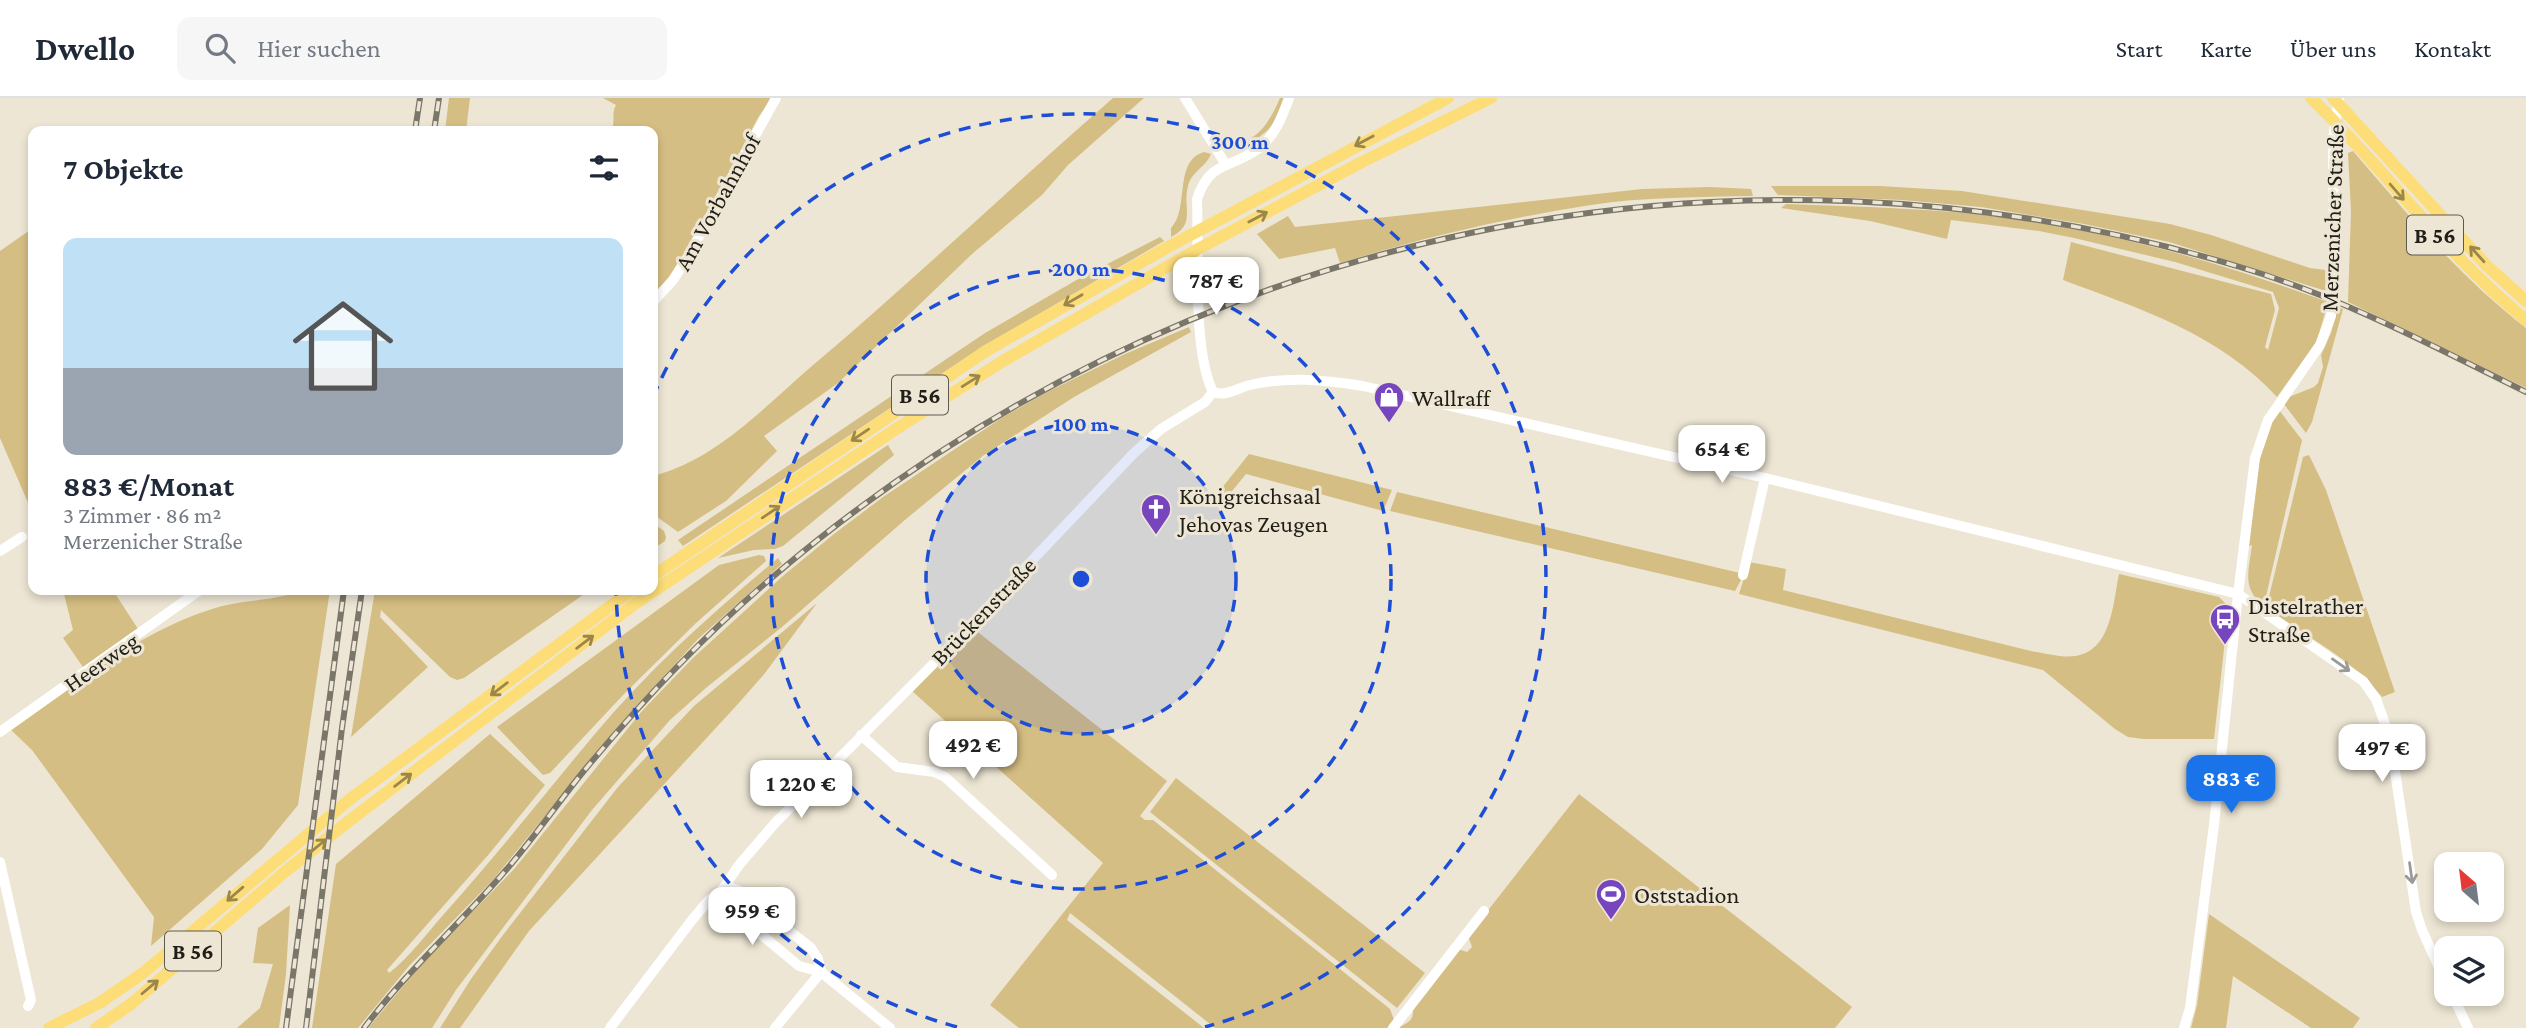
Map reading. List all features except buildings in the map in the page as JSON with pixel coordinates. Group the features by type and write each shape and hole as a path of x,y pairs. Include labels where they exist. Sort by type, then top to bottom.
{"main road":[{"name":"B 56","path":"658,573 986,351 1197,231 1448,98"},
{"name":"B 56","path":"658,588 1003,360 1198,248 1491,98"},
{"name":"B 56","path":"2311,98 2434,234 2526,320"},
{"name":"B 56","path":"2333,98 2486,265 2526,301"},
{"name":"B 56","path":"49,1028 101,1002 143,973 349,800 625,595"},
{"name":"B 56","path":"96,1028 131,1003 287,870 349,821 648,595"}],"street":[{"name":"Am Vorbahnhof","path":"658,296 687,258 776,98"},
{"path":"1185,98 1226,165"},
{"path":"1289,98 1275,132 1267,141 1257,150 1211,173 1202,183 1197,199 1203,351 1208,382 1213,392 1220,395 1249,385 1275,382 1334,382 1363,386 1765,478 2238,594 2363,681 2376,699 2390,738 2416,912 2434,958"},
{"name":"Merzenicher Straße","path":"2184,1028 2190,1007 2212,839 2255,457 2268,419 2320,345 2331,316 2334,269 2333,138 2339,98"},
{"name":"Brückenstraße","path":"610,1028 691,920 708,901 723,890 739,864 768,832 948,649 1134,453 1161,429 1205,402 1213,392"},
{"path":"1743,575 1765,478"},
{"path":"0,551 22,537"},
{"name":"Heerweg","path":"0,732 193,595"},
{"path":"861,735 898,768 934,772 945,777 1052,875"},
{"path":"0,862 31,1000 28,1006"},
{"path":"821,972 818,959 811,948 738,890 723,890 723,900 729,908 799,966 821,972 890,1028"},
{"path":"1393,1028 1484,911"},
{"path":"775,1028 821,972"},
{"path":"2458,1006 2468,1028"}],"shaded area":[{"path":"449,98 470,98 467,126 446,126"},
{"path":"603,98 772,98 759,116 684,257 658,291 658,126 612,126 616,105"},
{"path":"1113,98 1144,98 1068,165 1042,195 972,254 838,383 764,436 777,451 726,501 678,532 658,518 658,474 698,458 757,415"},
{"path":"1280,98 1284,98 1276,118 1263,134 1241,147 1220,149 1243,142 1258,133 1265,126"},
{"path":"2353,151 2456,266 2526,328 2526,388 2348,302 2351,211 2348,153"},
{"path":"1204,152 1211,154 1188,186 1186,221 1179,232 1171,237 1171,228 1180,209 1188,165 1194,157"},
{"path":"1771,186 1880,186 1962,191 2170,224 2310,268 2325,270 2326,291 2169,242 2084,224 1981,207 1902,200 1778,195"},
{"path":"1642,189 1751,189 1753,196 1651,199 1591,205 1464,230 1340,263 1335,248 1279,259 1257,234 1288,216 1295,227"},
{"path":"1786,204 1954,212 2050,224 2171,251 2328,302 2317,341 2277,397 2230,356 2204,340 2150,313 2063,280 2071,242 2271,294 2275,310 2265,347 2268,350 2279,308 2273,292 2175,262 2039,231 1951,220 1947,239 1870,221 1781,208"},
{"path":"28,231 28,502 0,438 0,251"},
{"path":"1160,237 1164,241 976,351 683,546 678,540 985,333 1080,278"},
{"path":"2338,307 2343,309 2312,422 2306,433 2284,404 2289,397 2318,383 2323,367 2321,355"},
{"path":"1189,327 1191,332 1074,397 984,455 670,720 592,810 456,990 432,1028 368,1028 421,965 515,868 642,711 693,658 784,575 883,497 1003,417 1125,354"},
{"path":"2279,410 2302,440 2264,605 2249,586 2252,545 2249,546 2260,458 2264,441"},
{"path":"888,445 894,455 783,546 718,558"},
{"path":"1249,454 1392,490 1383,511 1246,474 1224,501 1217,494"},
{"path":"2309,455 2326,490 2395,692 2382,697 2343,660 2266,609 2303,457"},
{"path":"1397,492 1740,573 1741,580 1735,591 1390,511"},
{"path":"658,527 664,531 665,541 658,546"},
{"path":"764,556 766,561 696,623 550,773 543,775 497,727 719,565"},
{"path":"778,558 782,564 698,639 619,726 492,881 409,966 358,1028 312,1028 336,864 490,734 545,785 489,854 387,970 389,973 418,945 636,688 705,621"},
{"path":"1749,562 1786,569 1783,590 2031,651 2065,656 2087,652 2097,645 2104,635 2109,624 2119,574 2219,597 2227,605 2228,613 2214,739 2128,737 2043,670 1739,594"},
{"path":"64,595 116,595 140,632 85,670 63,638 73,630"},
{"path":"329,595 298,805 262,849 151,946 154,917 32,750 11,730 106,662 182,620 220,606 280,597"},
{"path":"374,595 583,595 464,678 457,680 450,677 381,610 380,617 428,667 351,737"},
{"path":"817,603 765,673 737,705 529,931 460,1028 440,1028 503,935 618,787 694,706"},
{"path":"974,629 1167,781 1140,816 1145,820 1153,820 1390,1009 1394,1020 1387,1028 1215,1028 1070,913 1067,920 1204,1028 1019,1028 990,1005 1103,863 912,691"},
{"path":"1176,778 1425,973 1397,1008 1150,812"},
{"name":"Oststadion","path":"1579,794 1852,1007 1835,1028 1398,1028 1410,1020 1413,1007 1458,949 1467,952 1472,947 1468,936"},
{"path":"290,905 286,974 279,1028 237,1028 260,1008 273,964 253,963 258,928"},
{"path":"2209,914 2360,1018 2353,1028 2311,1028 2233,976 2226,1028 2191,1028 2197,1005"}],"railway":[{"path":"416,126 420,98"},
{"path":"435,126 439,98"},
{"path":"364,1028 398,987 506,870 628,720 699,645 775,575 933,456 1103,360 1282,285 1468,234 1659,205 1853,201 2047,222 2240,267 2350,308 2526,392"},
{"path":"286,1028 343,595"},
{"path":"306,1028 342,728 361,595"}],"place":[{"name":"Wallraff","path":"1389,424"},
{"name":"Königreichsaal Jehovas Zeugen","path":"1156,536"},
{"name":"Distelrather Straße","path":"2225,646"},
{"name":"Oststadion","path":"1611,921"}]}
